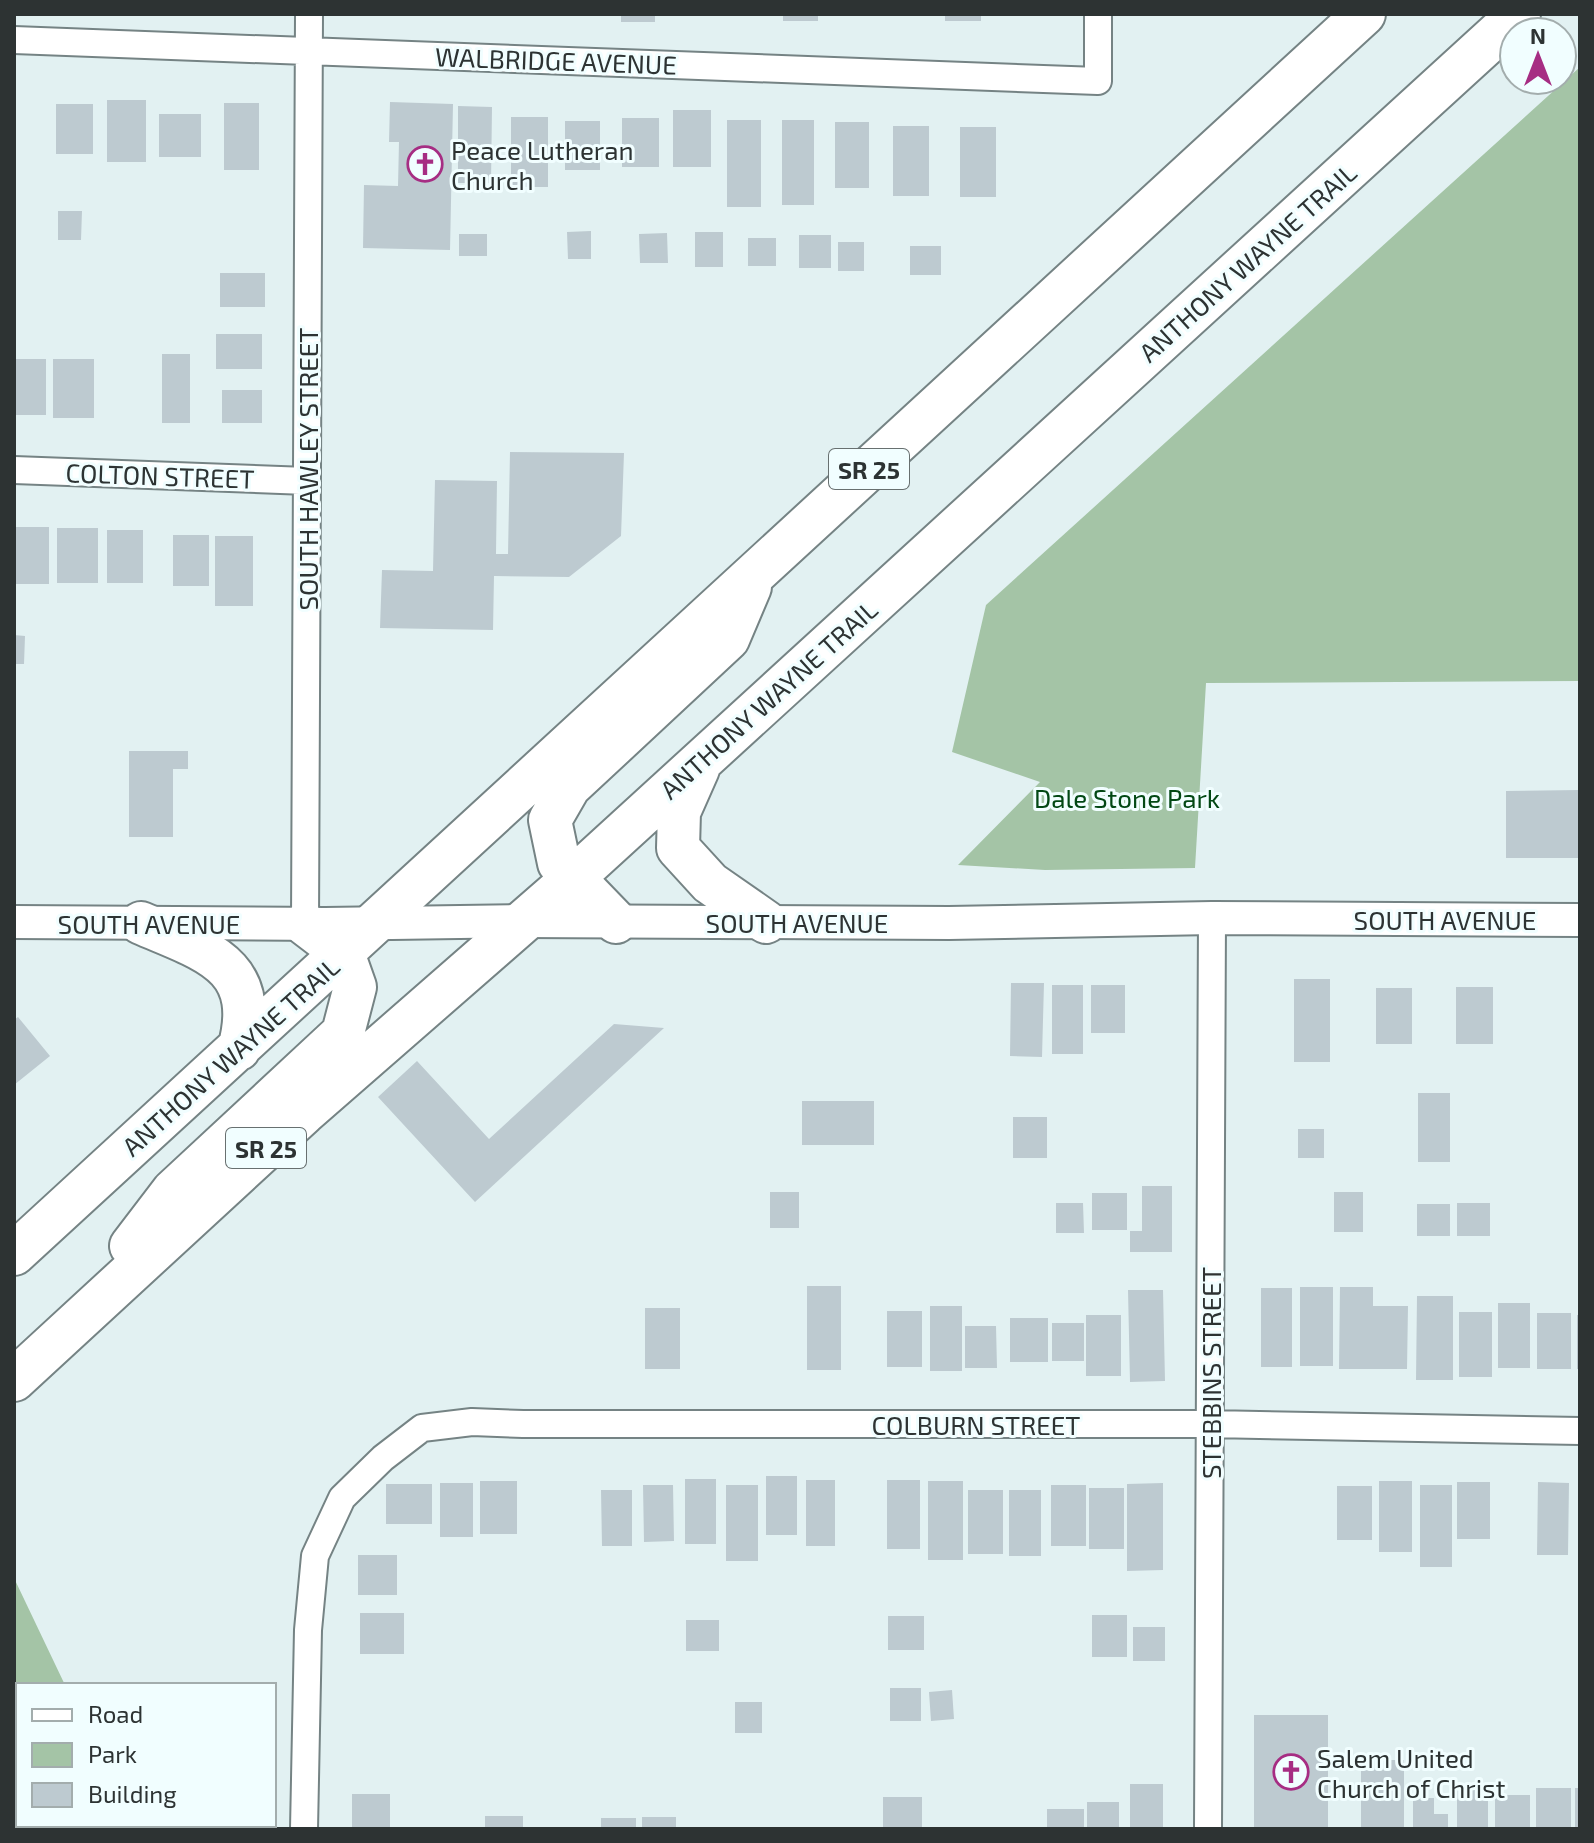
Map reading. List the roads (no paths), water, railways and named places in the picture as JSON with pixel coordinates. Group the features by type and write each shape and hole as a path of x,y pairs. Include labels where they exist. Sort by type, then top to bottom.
{"highway":[{"name":"ANTHONY WAYNE TRAIL","path":"14,1254 1364,14"},
{"name":"ANTHONY WAYNE TRAIL","path":"14,1380 304,1113 572,879 1519,14"},
{"path":"616,922 559,863 550,820 569,787 728,639 755,575"},
{"path":"701,760 679,812 678,848 710,883 766,922"},
{"path":"141,923 211,955 239,982 246,1010 239,1049"},
{"path":"65,1333 173,1191 343,1033 355,987 343,953 305,924"}],"street":[{"name":"SOUTH HAWLEY STREET","path":"305,924 309,14"},
{"name":"WALBRIDGE AVENUE","path":"14,40 1098,81 1098,14"},
{"name":"COLTON STREET","path":"14,470 307,481"},
{"name":"SOUTH AVENUE","path":"14,922 949,923 1212,918 1580,920"},
{"name":"STEBBINS STREET","path":"1208,1829 1212,918"},
{"name":"COLBURN STREET","path":"304,1829 308,1630 315,1556 342,1498 383,1458 422,1428 472,1422 1210,1424 1580,1431"}],"place":[{"name":"Peace Lutheran Church","path":"425,164"},
{"name":"Salem United Church of Christ","path":"1291,1772"}],"park label":[{"name":"Dale Stone Park","path":"1127,797"}]}
